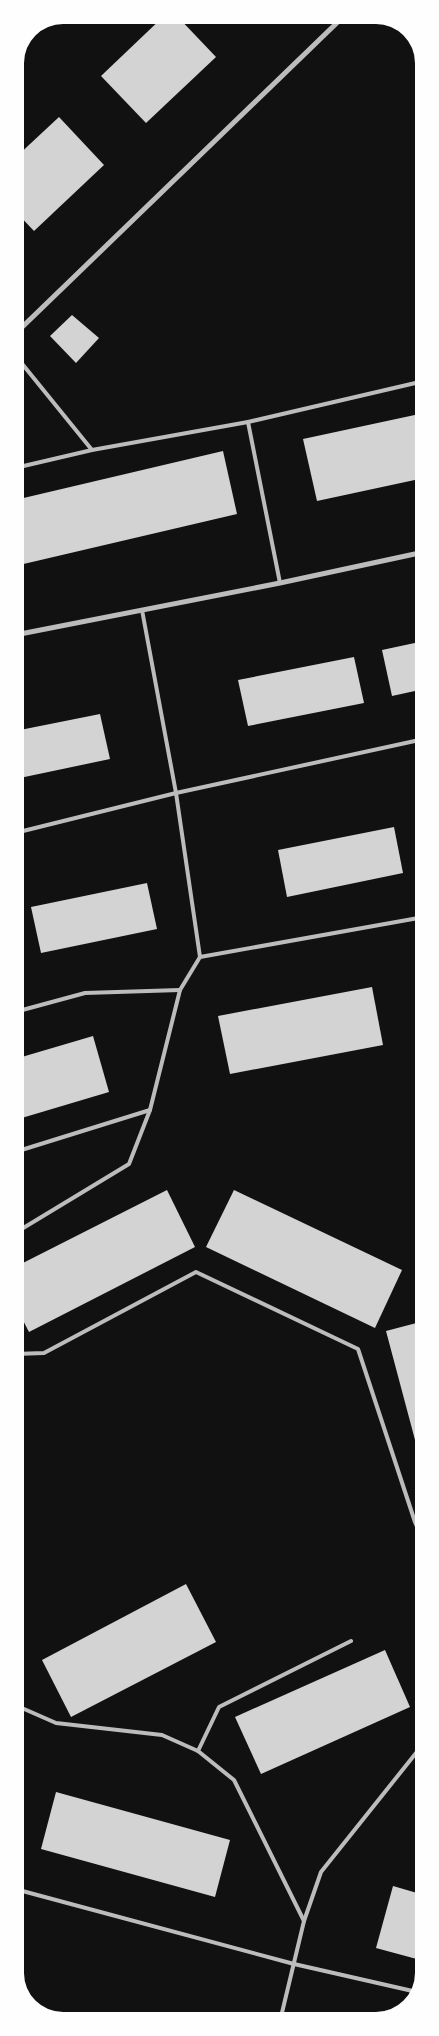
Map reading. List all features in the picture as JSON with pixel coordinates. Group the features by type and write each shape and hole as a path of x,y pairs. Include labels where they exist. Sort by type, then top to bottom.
{"street":[{"path":"24,325 336,24"},
{"path":"24,633 280,583 415,554"}],"lane":[{"path":"24,366 92,450"},
{"path":"24,466 92,450 248,422 415,383"},
{"path":"248,422 280,583"},
{"path":"24,1228 129,1164 150,1110 180,990 200,956 176,793 142,610"},
{"path":"24,831 176,793 415,742"},
{"path":"200,956 415,919"},
{"path":"24,1009 85,992 180,990"},
{"path":"24,1149 150,1110"},
{"path":"24,1354 44,1353 196,1272 358,1349 415,1522"},
{"path":"198,1752 220,1707 350,1641"},
{"path":"24,1709 56,1723 162,1735 198,1752 234,1780 304,1921"},
{"path":"282,2012 304,1921 321,1872 415,1754"},
{"path":"24,1891 294,1964 411,1991"}],"building":[{"path":"156,24 185,24 216,57 146,123 101,76"},
{"path":"59,117 104,165 34,231 24,220 24,150"},
{"path":"72,315 99,338 76,363 50,336"},
{"path":"415,415 415,480 317,501 303,439"},
{"path":"223,451 237,514 24,564 24,498"},
{"path":"415,643 415,691 392,696 382,650"},
{"path":"354,657 364,703 248,726 238,680"},
{"path":"100,714 110,759 24,777 24,729"},
{"path":"394,827 403,873 287,897 278,850"},
{"path":"147,883 157,929 41,953 31,907"},
{"path":"372,987 383,1045 230,1074 218,1016"},
{"path":"93,1036 109,1092 24,1117 24,1056"},
{"path":"167,1190 195,1247 29,1332 24,1322 24,1262"},
{"path":"234,1190 402,1270 375,1328 206,1247"},
{"path":"415,1323 415,1440 386,1331"},
{"path":"186,1584 216,1642 71,1717 42,1660"},
{"path":"385,1650 410,1707 261,1774 235,1717"},
{"path":"56,1792 230,1840 215,1897 41,1849"},
{"path":"393,1886 415,1892 415,1959 376,1948"}]}
